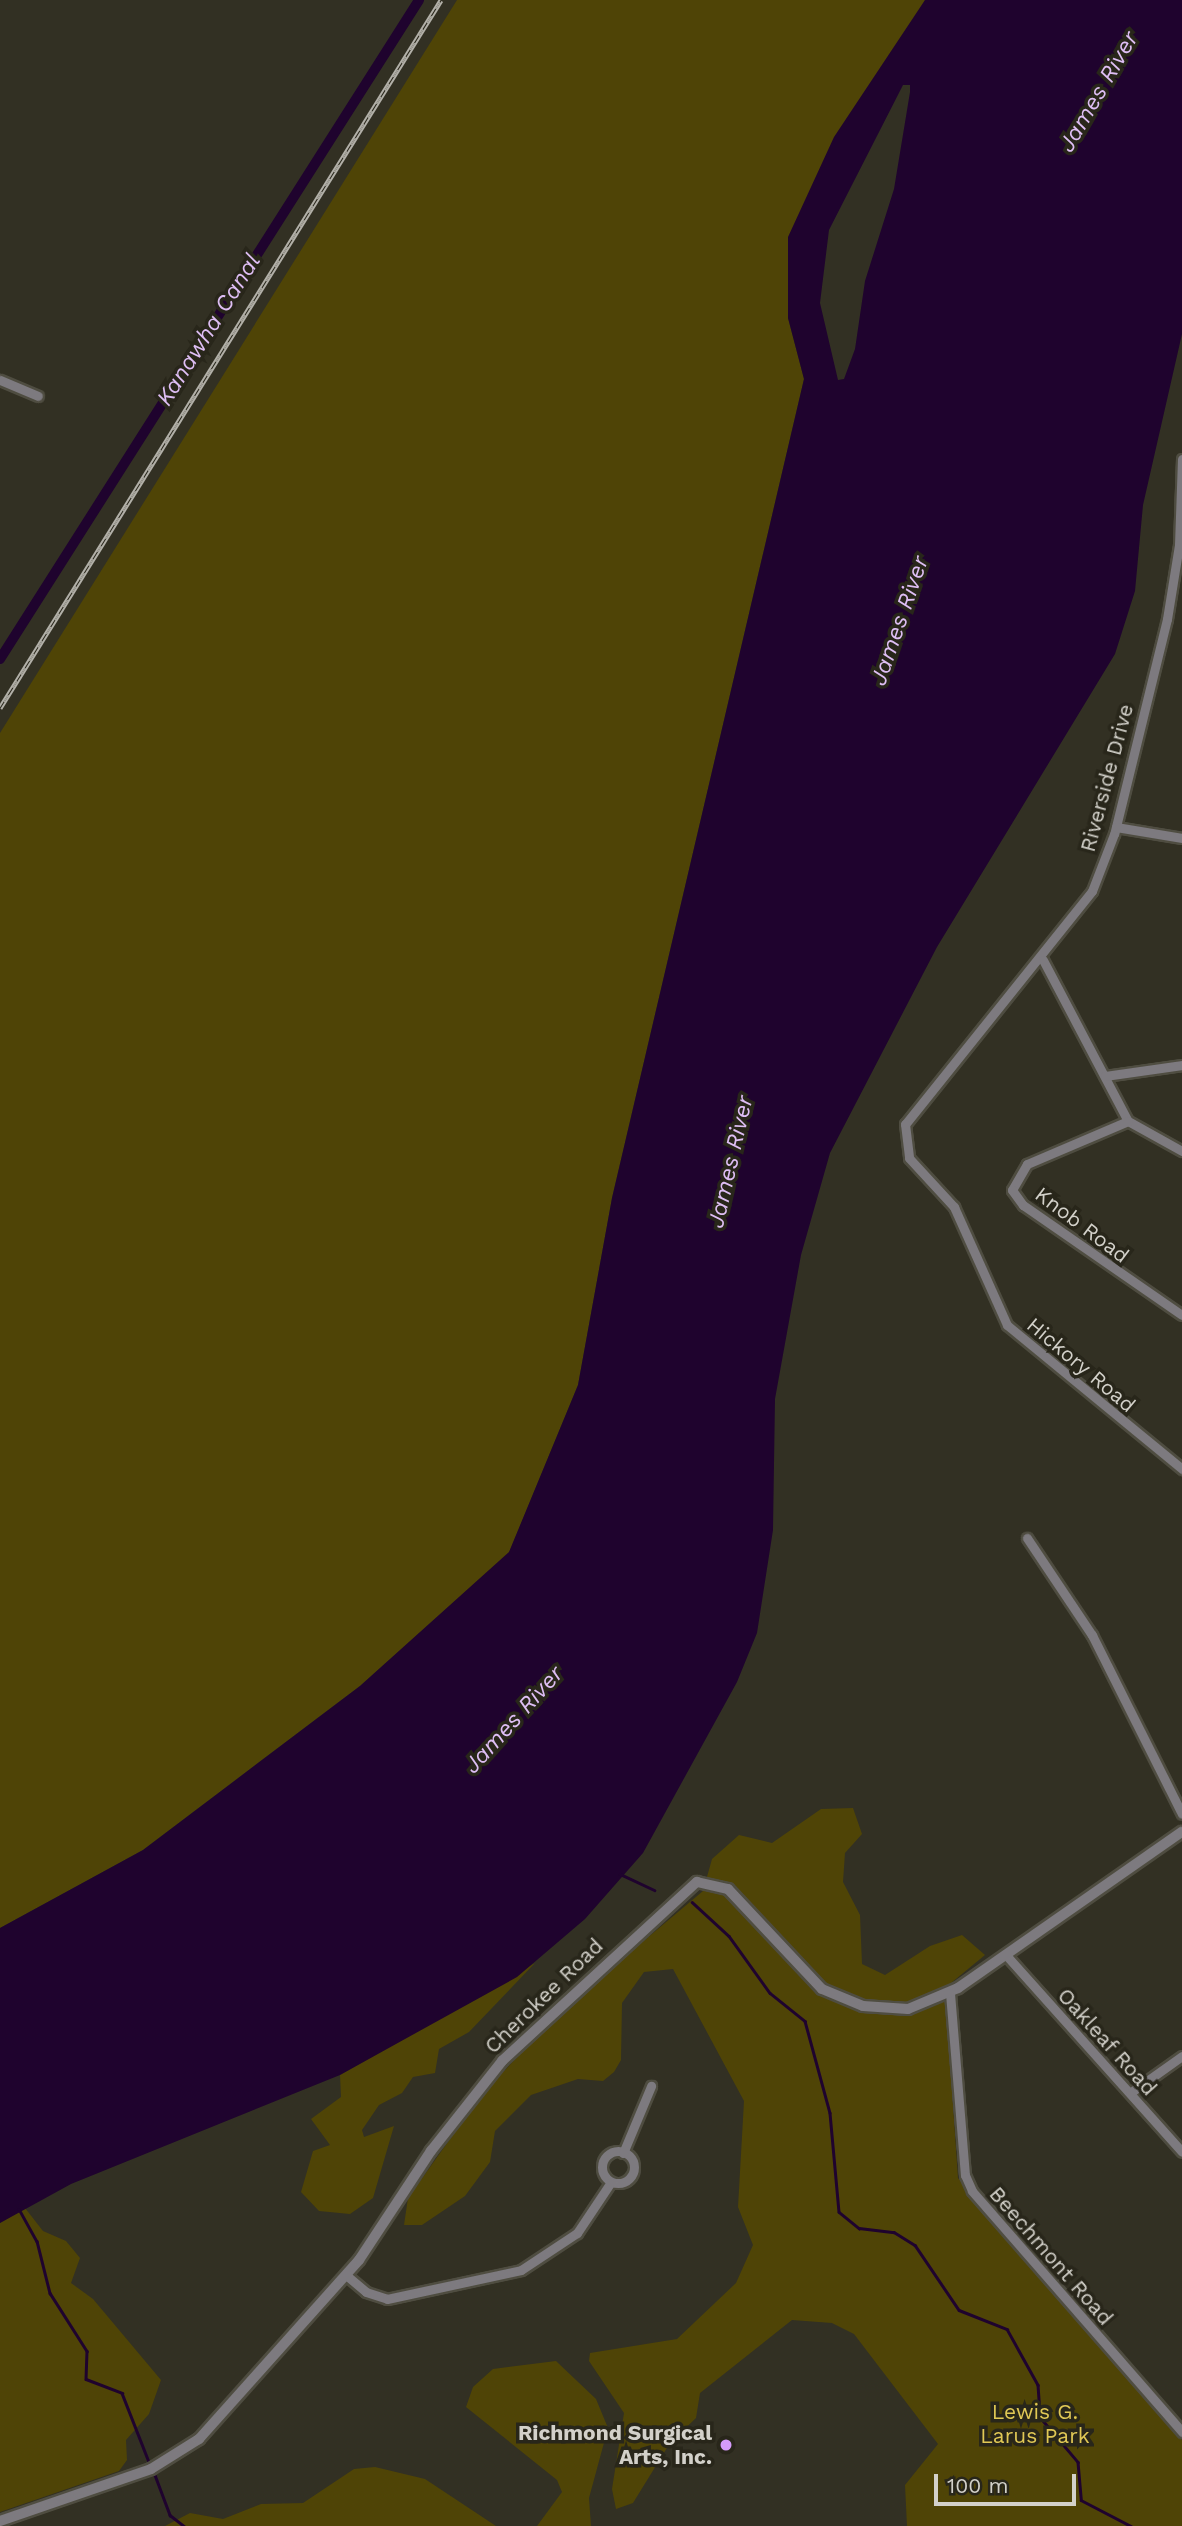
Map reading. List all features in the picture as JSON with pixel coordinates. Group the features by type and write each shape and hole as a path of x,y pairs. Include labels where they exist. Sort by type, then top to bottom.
{"street":[{"path":"0,380 38,396"},
{"name":"Riverside Drive","path":"905,1124 920,1097 1043,960 1092,891 1115,827 1167,619 1179,545 1182,459"},
{"path":"1115,827 1182,838"},
{"path":"1043,960 1128,1121 1182,1151"},
{"path":"1105,1076 1182,1065"},
{"name":"Knob Road","path":"1128,1121 1027,1164 1012,1190 1023,1205 1182,1315"},
{"name":"Hickory Road","path":"905,1124 909,1158 954,1207 1007,1325 1182,1469"},
{"path":"1027,1538 1092,1635 1182,1814"},
{"name":"Cherokee Road","path":"0,2521 137,2474 187,2449 230,2409 345,2275 502,2061 697,1882 728,1889 795,1967 839,1998 895,2010 950,1993 1182,1832"},
{"name":"Oakleaf Road","path":"1006,1955 1182,2152"},
{"name":"Beechmont Road","path":"950,1993 965,2175 972,2191 1181,2431"},
{"path":"1130,2093 1182,2056"},
{"path":"345,2275 366,2292 387,2299 521,2270 577,2233 611,2182 632,2173 623,2153 651,2086"},
{"path":"611,2182 602,2164 612,2152 623,2153"}],"green space":[{"path":"457,0 925,0 788,318 804,379 612,1198 578,1385 509,1553 360,1686 143,1850 0,1928 0,733"},
{"name":"Lewis G. Larus Park","path":"853,1808 862,1834 845,1853 843,1882 860,1915 862,1964 885,1975 930,1946 962,1935 985,1955 945,1988 958,2178 1182,2440 1182,2526 907,2526 905,2485 938,2444 854,2334 832,2323 792,2320 700,2393 696,2418 670,2443 633,2503 616,2509 612,2489 624,2413 589,2361 590,2353 677,2339 736,2283 753,2245 738,2207 744,2101 673,1969 644,1972 622,2003 621,2060 614,2072 603,2081 578,2079 531,2095 495,2131 490,2162 465,2196 422,2225 404,2225 408,2198 482,2094 565,2007 703,1891 712,1859 739,1835 772,1843 821,1809"},
{"path":"535,1963 469,2032 439,2049 435,2073 413,2077 402,2093 379,2105 362,2130 364,2137 394,2126 373,2198 350,2214 319,2211 301,2192 313,2151 330,2145 311,2119 341,2097 340,2075"},
{"path":"25,2208 43,2231 66,2241 80,2258 71,2283 93,2299 161,2380 149,2414 126,2440 127,2460 119,2471 0,2512 0,2223"},
{"path":"556,2361 596,2399 608,2428 589,2498 591,2526 537,2526 562,2492 557,2480 466,2407 473,2387 493,2369"},
{"path":"375,2467 425,2479 496,2526 165,2526 190,2513 223,2519 261,2504 303,2503 354,2469"}],"water":[{"name":"James River","path":"925,0 1182,0 1182,334 1143,505 1135,591 1115,654 937,947 830,1153 801,1255 775,1399 773,1530 757,1633 737,1682 643,1853 585,1919 517,1977 340,2075 71,2184 0,2223 0,1928 143,1850 360,1686 509,1552 578,1385 612,1198 804,379 788,318 788,237 834,137","holes":["903,85 910,85 894,189 865,281 855,349 844,379 838,380 820,303 829,230"]}],"waterway":[{"name":"Kanawha Canal","path":"0,659 419,0"},
{"path":"620,1874 655,1890"},
{"path":"692,1902 729,1936 770,1993 805,2021 830,2113 839,2212 859,2228 894,2232 915,2245 959,2310 1007,2329 1038,2385 1040,2417 1078,2462 1081,2500 1131,2526"},
{"path":"19,2209 37,2241 50,2293 87,2351 86,2379 122,2393 149,2462"},
{"path":"155,2475 170,2515 184,2526"}],"railway":[{"path":"0,708 441,0"}],"place":[{"name":"Richmond Surgical Arts, Inc.","path":"726,2445"}]}
